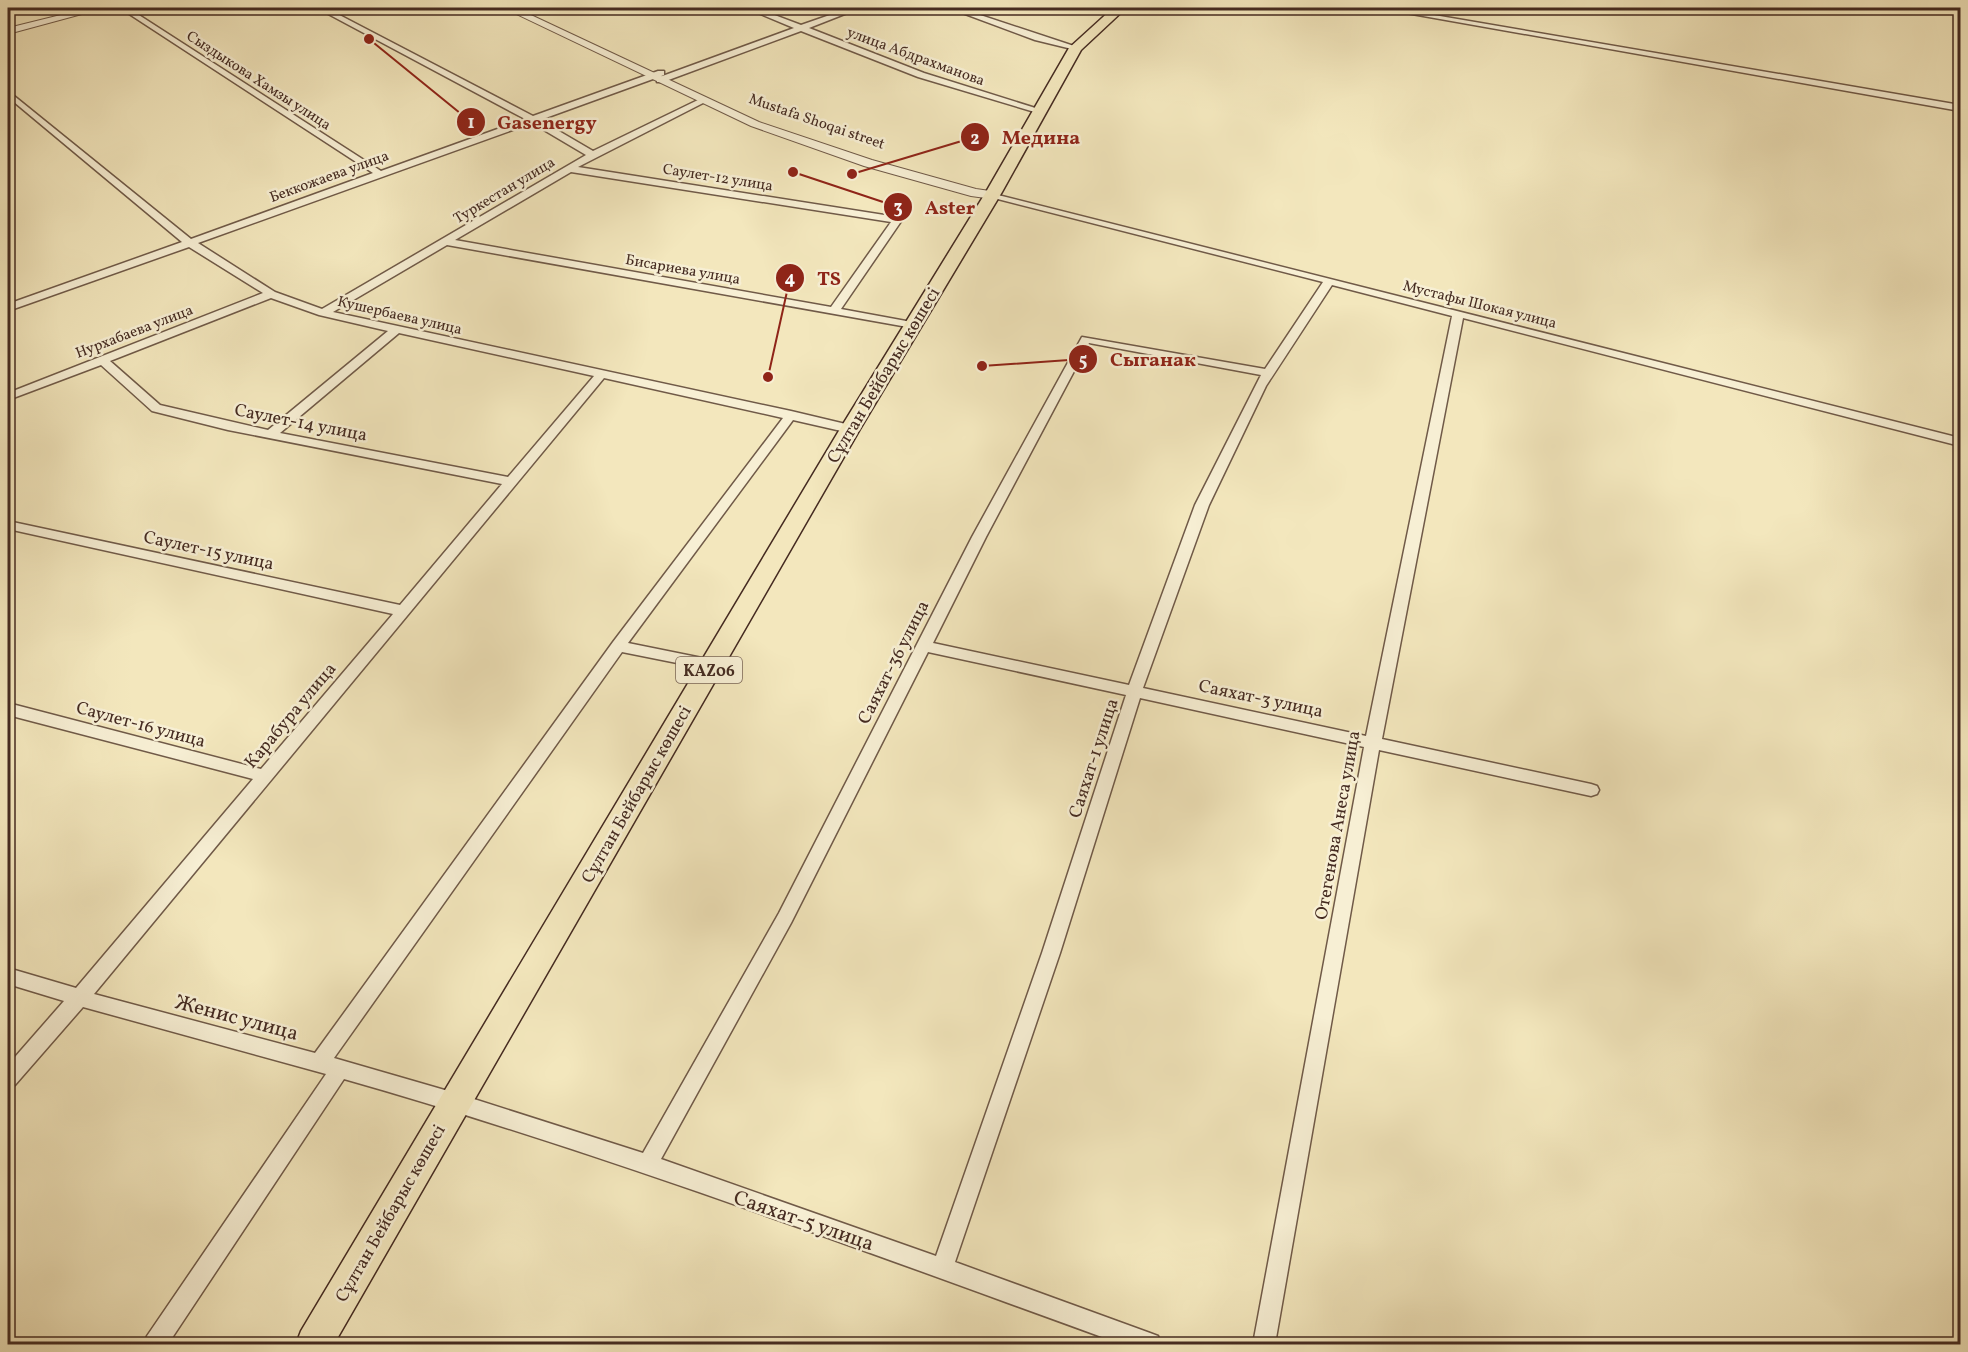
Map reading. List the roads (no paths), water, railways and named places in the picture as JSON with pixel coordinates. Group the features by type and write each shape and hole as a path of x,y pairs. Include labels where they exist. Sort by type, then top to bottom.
{"main road":[{"name":"Сұлтан Бейбарыс көшесі","path":"314,1344 850,429 993,195 1076,48 1120,8"}],"street":[{"path":"8,25 76,8"},
{"path":"8,31 99,8"},
{"name":"Сыздыкова Хамзы улица","path":"124,8 380,174"},
{"path":"321,8 532,119 593,155"},
{"name":"Mustafa Shoqai street","path":"509,8 764,120 876,159 981,188 993,195"},
{"name":"Mustafa Shoqai street","path":"524,8 660,76 704,101 755,124 868,163 975,194 993,195"},
{"name":"улица Абдрахманова","path":"750,8 944,83 1041,111"},
{"name":"Беккожаева улица","path":"8,308 532,119 856,8"},
{"path":"953,8 1038,38 1076,48"},
{"path":"1382,8 1960,108"},
{"name":"Кушербаева улица","path":"8,93 189,243 271,294 323,313 850,429"},
{"name":"Туркестан улица","path":"323,313 593,155 704,101"},
{"name":"Саулет-12 улица","path":"570,169 897,220 834,311"},
{"name":"Мустафы Шокая улица","path":"993,195 1960,442"},
{"name":"Бисариева улица","path":"447,242 913,325"},
{"name":"Саяхат-1 улица","path":"942,1269 1051,953 1135,691 1202,505 1268,374 1329,280"},
{"name":"Нурхабаева улица","path":"8,397 271,294"},
{"name":"Отегенова Анеса улица","path":"1264,1344 1372,742 1414,523 1458,314"},
{"path":"271,434 397,329"},
{"name":"Саяхат-36 улица","path":"647,1165 784,918 1086,339 1268,374"},
{"name":"Саулет-14 улица","path":"102,360 156,408 271,434 511,482"},
{"name":"Карабура улица","path":"8,1079 78,999 601,375"},
{"path":"319,1063 618,646 790,415"},
{"name":"Саулет-15 улица","path":"8,525 403,611"},
{"path":"618,646 712,665"},
{"name":"Саяхат-3 улица","path":"924,646 1591,790"},
{"name":"Саулет-16 улица","path":"8,710 265,776"},
{"name":"Женис улица","path":"8,976 78,999 455,1102"},
{"path":"155,1344 340,1069"},
{"name":"Саяхат-5 улица","path":"455,1102 647,1165 1150,1344"}],"place":[{"name":"Gasenergy","path":"369,39"},
{"name":"Aster","path":"793,172"},
{"name":"Медина","path":"852,174"},
{"name":"Сыганак","path":"982,366"},
{"name":"TS","path":"768,377"}]}
